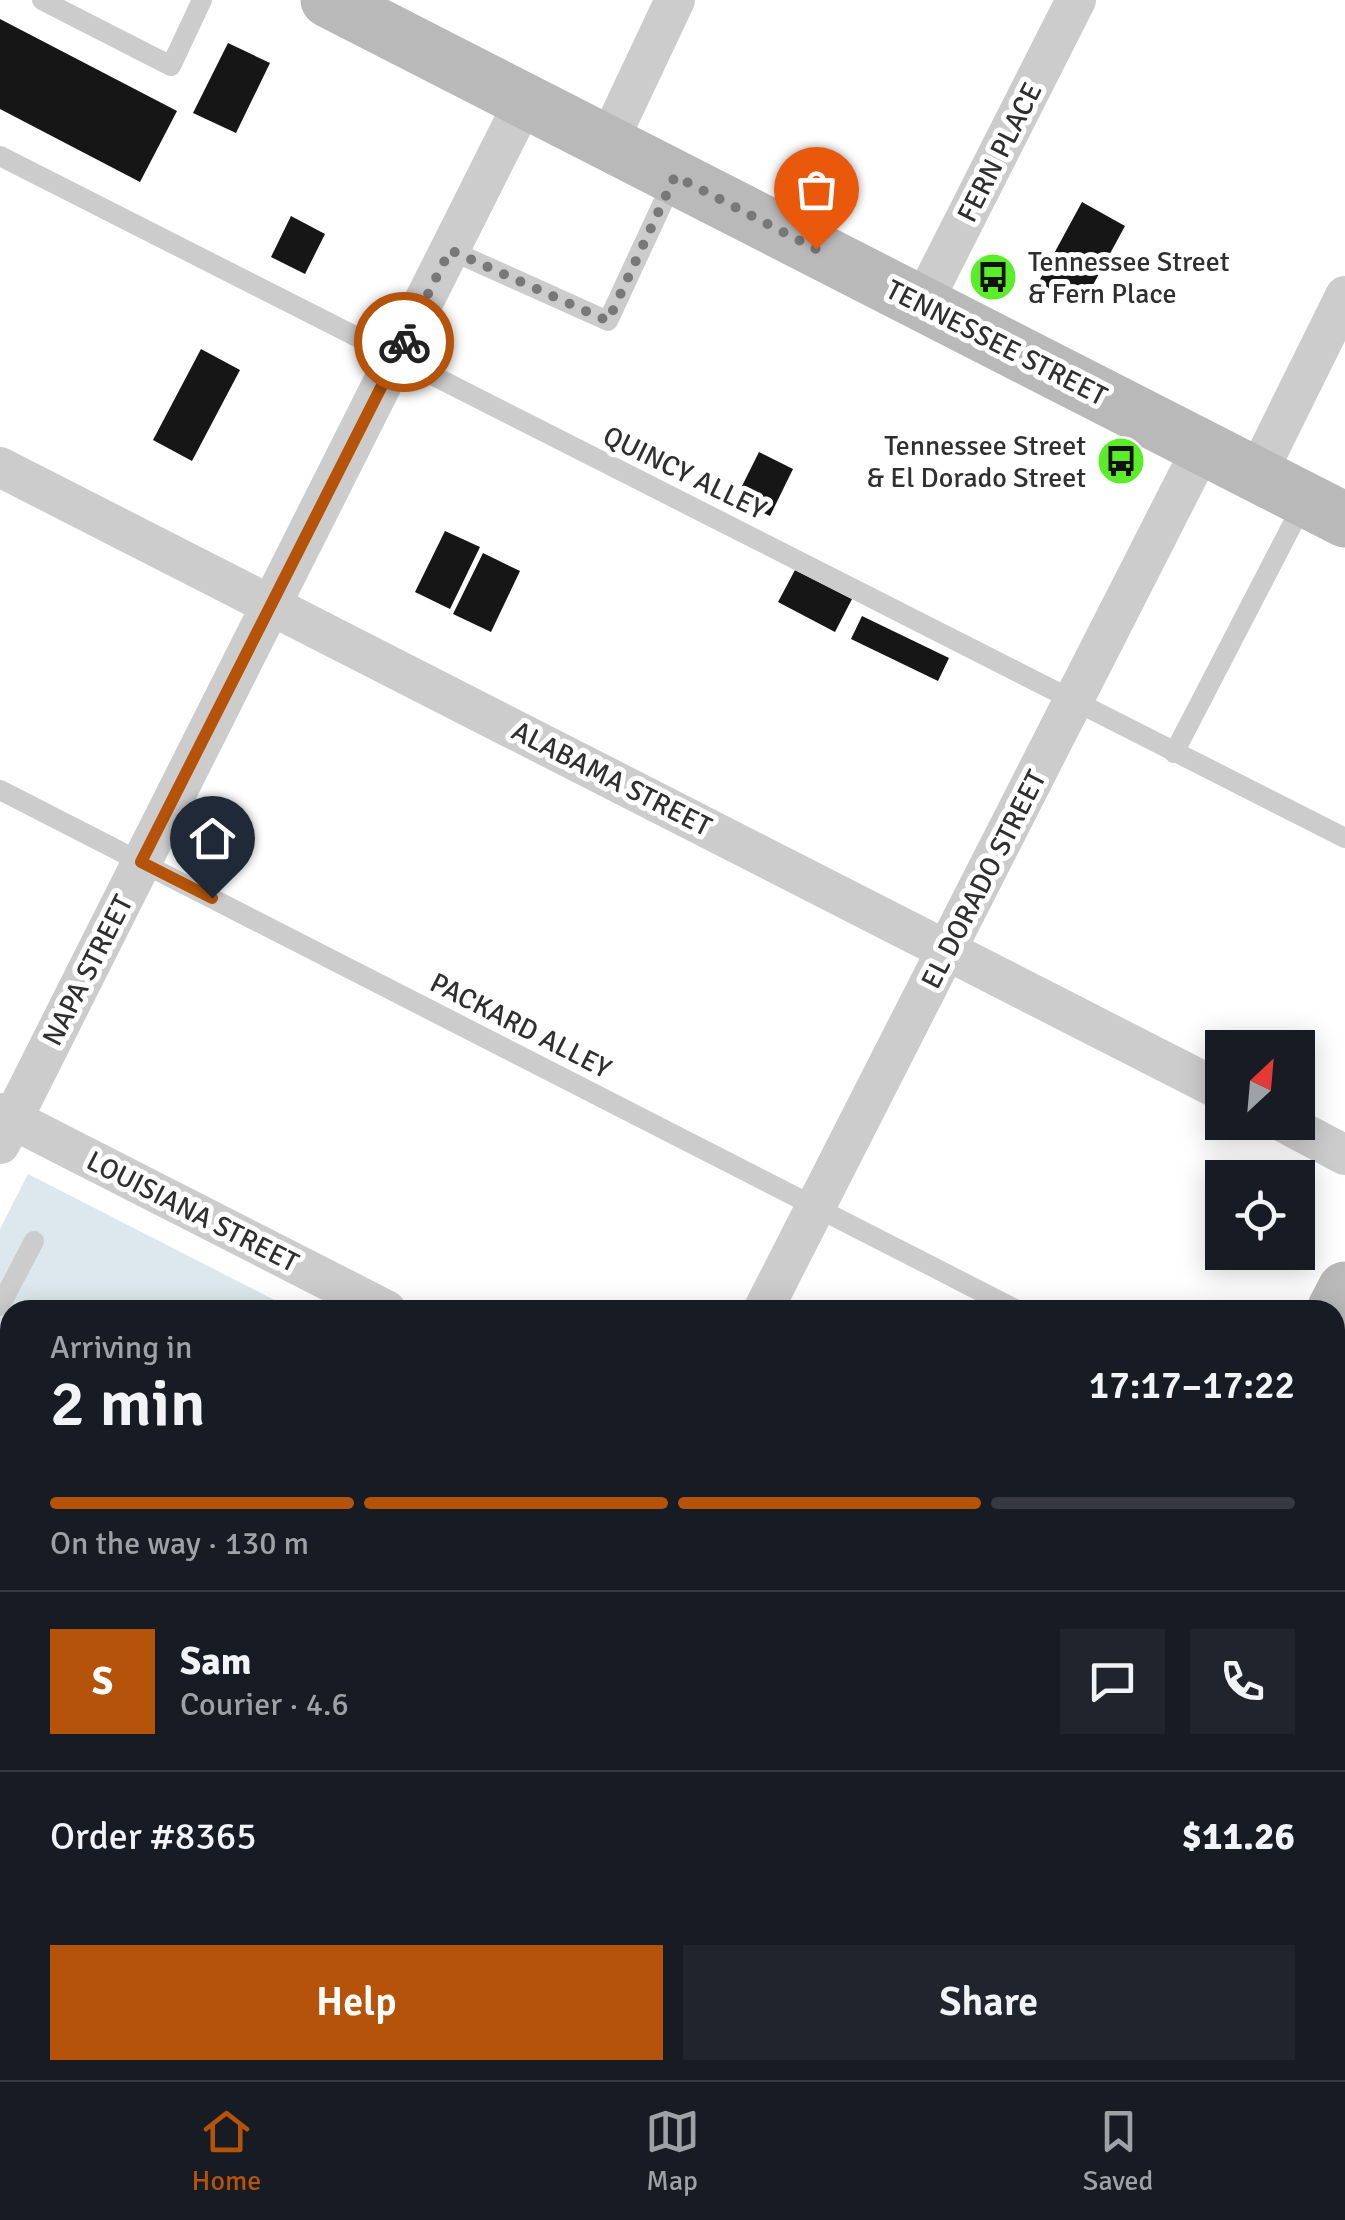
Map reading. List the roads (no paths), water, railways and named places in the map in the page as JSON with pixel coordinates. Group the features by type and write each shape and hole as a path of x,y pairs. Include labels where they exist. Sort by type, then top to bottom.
{"main road":[{"name":"TENNESSEE STREET","path":"328,0 1325,510"}],"street":[{"path":"608,142 675,0"},
{"name":"FERN PLACE","path":"922,304 1076,0"},
{"name":"NAPA STREET","path":"4,1125 525,100"},
{"path":"1256,476 1345,296"},
{"name":"EL DORADO STREET","path":"768,1300 1202,448"},
{"name":"ALABAMA STREET","path":"0,467 1205,1082"},
{"name":"LOUISIANA STREET","path":"4,1125 365,1300"},
{"path":"1315,1139 1345,1155"}],"lane":[{"path":"42,0 171,66 202,0"},
{"name":"QUINCY ALLEY","path":"0,156 396,359 972,645 1073,703 1345,838"},
{"path":"450,250 608,321 675,176"},
{"path":"1174,753 1325,510"},
{"name":"PACKARD ALLEY","path":"0,790 997,1300"},
{"path":"3,1300 34,1242"}],"place":[{"name":"Tennessee Street & Fern Place","path":"993,277"},
{"name":"Tennessee Street & El Dorado Street","path":"1121,461"}]}
